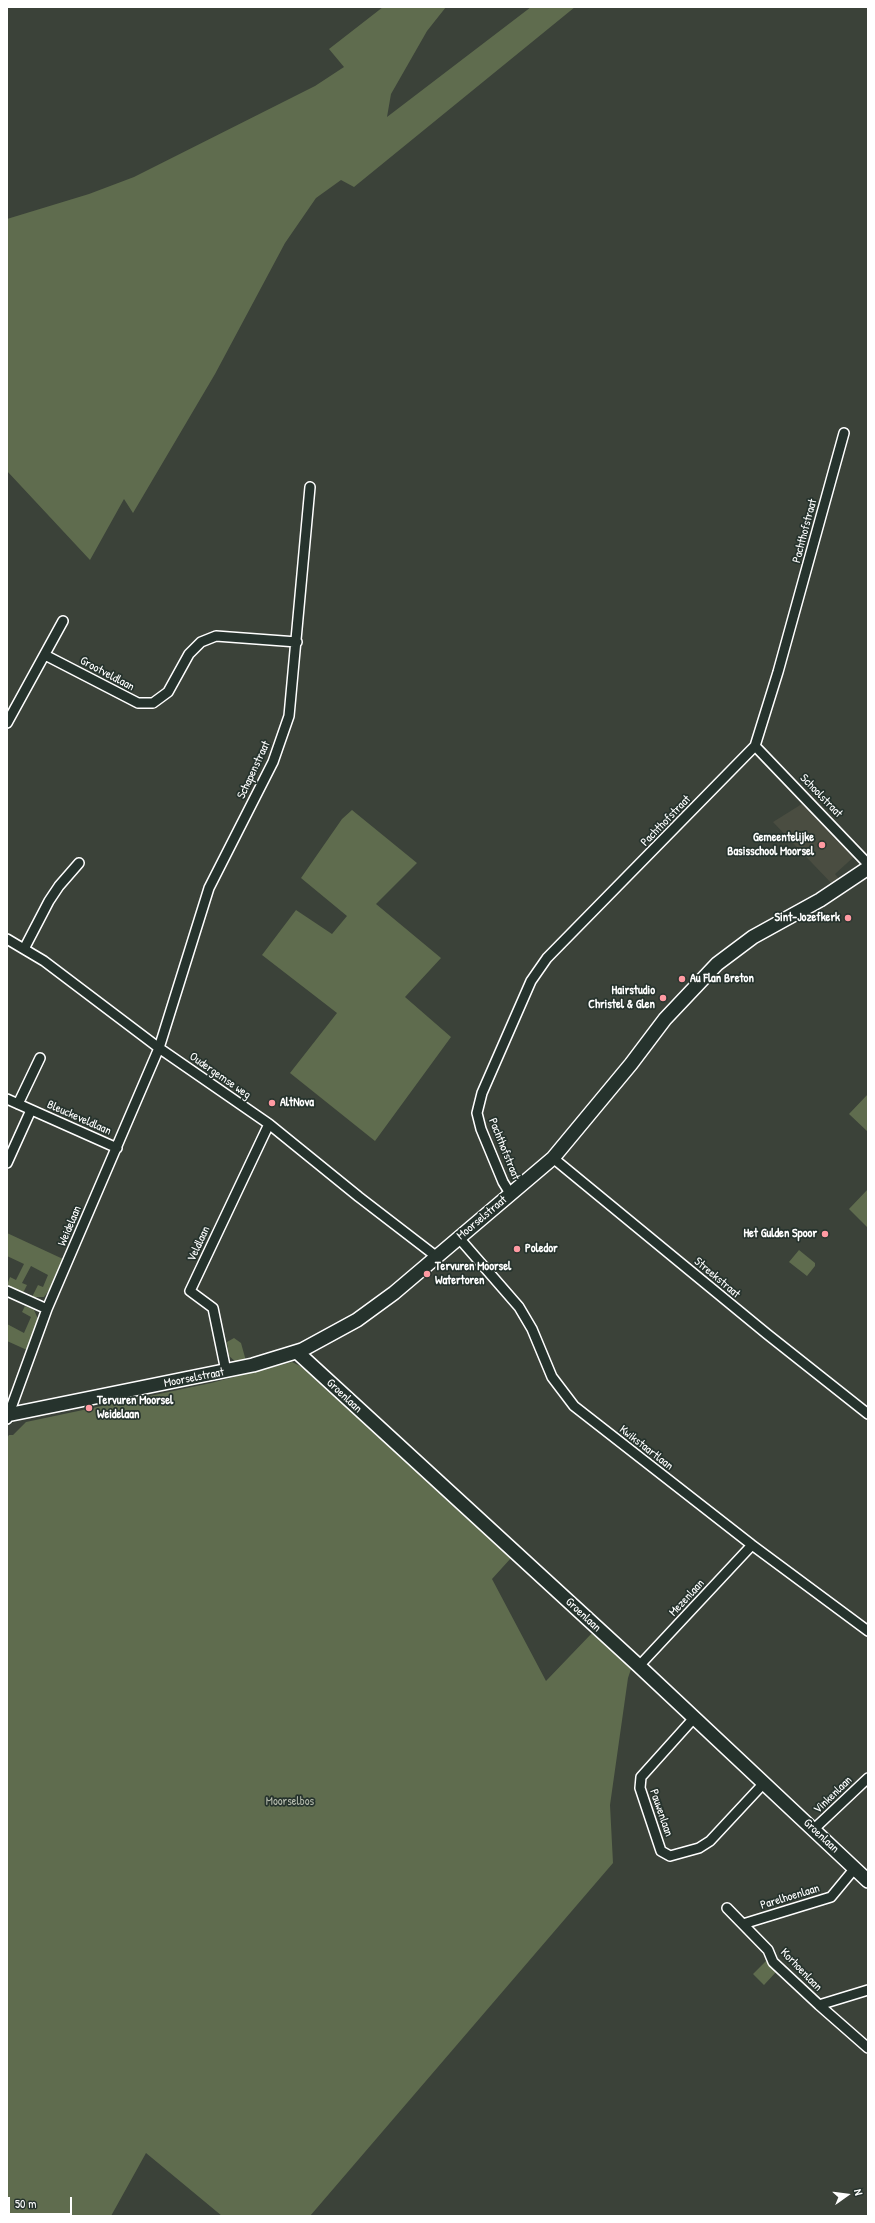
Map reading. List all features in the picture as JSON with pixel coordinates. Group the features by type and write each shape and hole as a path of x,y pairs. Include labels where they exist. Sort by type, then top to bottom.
{"street":[{"name":"Pachthofstraat","path":"511,1195 503,1182 487,1145 477,1112 482,1094 532,981 547,958 755,746 778,672 844,433"},
{"name":"Schapenstraat","path":"159,1048 209,888 273,762 289,716 297,642 310,487"},
{"path":"7,723 64,621"},
{"name":"Grootveldlaan","path":"46,655 138,703 152,703 168,692 189,654 201,642 216,636 297,642"},
{"name":"Schoolstraat","path":"755,746 868,864"},
{"path":"24,949 52,896 79,863"},
{"name":"Moorselstraat","path":"8,1417 226,1371 296,1352 367,1313 554,1158 631,1064 665,1019 717,964 752,937 820,900 868,868"},
{"name":"Oudergemse weg","path":"7,939 44,961 159,1048 269,1124 359,1197 437,1256"},
{"name":"Weidelaan","path":"8,1417 47,1309 159,1048"},
{"path":"18,1104 40,1058"},
{"name":"Bleuckeveldlaan","path":"7,1098 116,1148"},
{"name":"Bleuckeveldlaan","path":"7,1163 31,1110"},
{"name":"Veldlaan","path":"226,1371 213,1308 190,1291 269,1124"},
{"name":"Streekstraat","path":"554,1158 767,1334 868,1414"},
{"name":"Kwikstaartlaan","path":"459,1238 519,1307 532,1329 552,1377 574,1406 752,1545 868,1631"},
{"path":"7,1291 47,1309"},
{"name":"Groenlaan","path":"296,1352 639,1666 868,1880"},
{"name":"Mezenlaan","path":"639,1666 752,1545"},
{"name":"Pauwenlaan","path":"694,1718 641,1778 640,1788 661,1851 670,1856 699,1848 710,1841 764,1783"},
{"name":"Vinkenlaan","path":"814,1829 868,1778"},
{"name":"Parelhoenlaan","path":"743,1924 831,1897 855,1868"},
{"path":"727,1908 743,1924"},
{"name":"Korhoenlaan","path":"743,1924 768,1950 773,1962 868,2048"},
{"name":"Korhoenlaan","path":"819,2005 868,1990"}],"shaded area":[{"name":"Gemeentelijke Basisschool Moorsel","path":"805,802 857,854 835,874 839,879 833,885 773,822"}],"green space":[{"path":"383,7 446,7 427,31 391,94 387,117 531,7 575,7 354,187 341,180 316,198 285,243 215,374 133,513 124,499 90,560 7,471 7,219 89,194 134,177 315,86 344,67 329,49"},
{"path":"352,810 417,863 376,904 441,958 405,997 451,1037 375,1141 290,1073 337,1013 262,955 296,910 332,934 347,916 301,878 342,819"},
{"path":"868,1094 868,1132 849,1114"},
{"path":"868,1189 868,1228 849,1209"},
{"path":"7,1233 63,1259 50,1289 44,1297 32,1297 38,1285 43,1287 48,1275 31,1266 22,1283 27,1285 23,1293 7,1285 10,1277 16,1280 24,1264 7,1256"},
{"path":"799,1250 815,1263 815,1266 807,1276 789,1262"},
{"path":"25,1306 34,1310 38,1319 27,1350 7,1341 7,1324 24,1333 31,1317 22,1312"},
{"path":"234,1338 241,1343 246,1361 236,1362 229,1356 227,1342"},
{"name":"Moorselbos","path":"292,1362 304,1368 511,1558 492,1579 546,1681 593,1632 631,1669 628,1678 610,1805 613,1863 310,2216 222,2216 146,2153 111,2216 7,2216 7,1438 9,1435 13,1435 26,1422 211,1383"},
{"path":"766,1961 776,1972 764,1985 753,1974"}],"place":[{"name":"Gemeentelijke Basisschool Moorsel","path":"822,845"},
{"name":"Sint-Jozefkerk","path":"848,918"},
{"name":"Au Flan Breton","path":"682,979"},
{"name":"Hairstudio Christel & Glen","path":"663,998"},
{"name":"AltNova","path":"272,1103"},
{"name":"Het Gulden Spoor","path":"825,1234"},
{"name":"Poledor","path":"517,1249"},
{"name":"Tervuren Moorsel Watertoren","path":"427,1274"},
{"name":"Tervuren Moorsel Weidelaan","path":"89,1408"}]}
